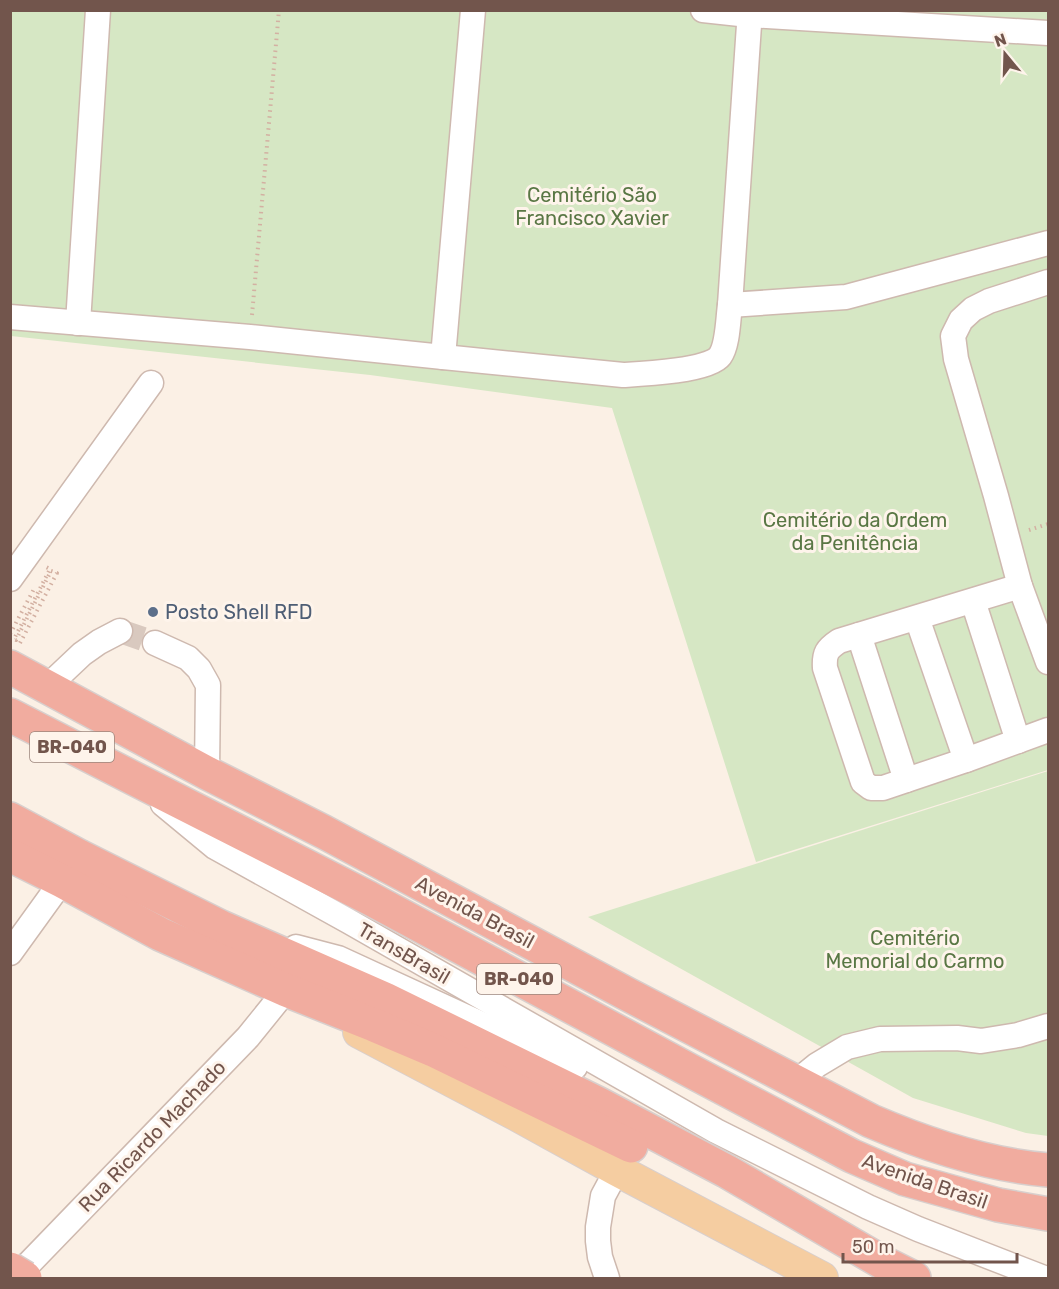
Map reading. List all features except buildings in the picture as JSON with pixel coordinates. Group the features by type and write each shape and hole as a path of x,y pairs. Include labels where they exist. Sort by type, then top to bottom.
{"highway":[{"name":"Avenida Brasil","path":"13,660 47,687 871,1121 908,1137 954,1152 1001,1163 1048,1170"},
{"name":"Avenida Brasil","path":"10,715 369,897 852,1156 905,1179 998,1205 1048,1214"},
{"path":"10,819 221,927 385,999 599,1104 726,1171 882,1262"},
{"path":"10,855 160,934 294,994 433,1050 726,1192 914,1278"},
{"path":"905,1179 1004,1225 1048,1237"},
{"path":"10,1269 25,1278"}],"main road":[{"path":"294,994 374,1041 822,1278"}],"street":[{"path":"78,323 98,10"},
{"path":"443,357 473,10"},
{"path":"703,10 1048,33"},
{"path":"10,317 250,337 623,375 681,370 712,362 721,355 724,346 730,305 749,13"},
{"path":"730,305 846,297 1048,243"},
{"path":"1048,282 973,309 961,320 953,336 956,359 1020,586 1048,662"},
{"path":"10,579 151,382"},
{"path":"1020,586 838,641 829,648 824,657 825,668 863,782 871,788 883,788 1048,730"},
{"path":"973,601 1018,741"},
{"path":"917,618 966,760"},
{"path":"47,687 82,654 120,631"},
{"path":"859,635 906,780"},
{"path":"155,643 188,658 200,669 208,685 207,772"},
{"name":"TransBrasil","path":"133,778 215,847 724,1135"},
{"path":"10,953 62,881"},
{"name":"TransBrasil","path":"221,927 338,958 724,1135"},
{"name":"Rua Ricardo Machado","path":"15,1278 248,1037 294,994"},
{"path":"796,1082 817,1065 846,1047 880,1039 957,1038 981,1041 1018,1035 1048,1026"},
{"path":"724,1135 868,1207 1044,1278"},
{"path":"607,1278 600,1257 598,1227 603,1196 617,1170"}],"path":[{"path":"250,337 279,10"},
{"path":"10,634 45,567 50,569 14,639 16,640 51,571 57,573 13,660"}],"green space":[{"name":"Cemitério São Francisco Xavier","path":"11,11 1048,11 1048,770 756,862 612,408 370,375 11,336"},
{"name":"Cemitério Memorial do Carmo","path":"1048,771 1048,1136 1026,1133 913,1098 588,917"}],"tunnel":[{"path":"120,631 155,643"}],"place":[{"name":"Posto Shell RFD","path":"153,612"}],"park label":[{"name":"Cemitério da Ordem da Penitência","path":"855,532"}]}
